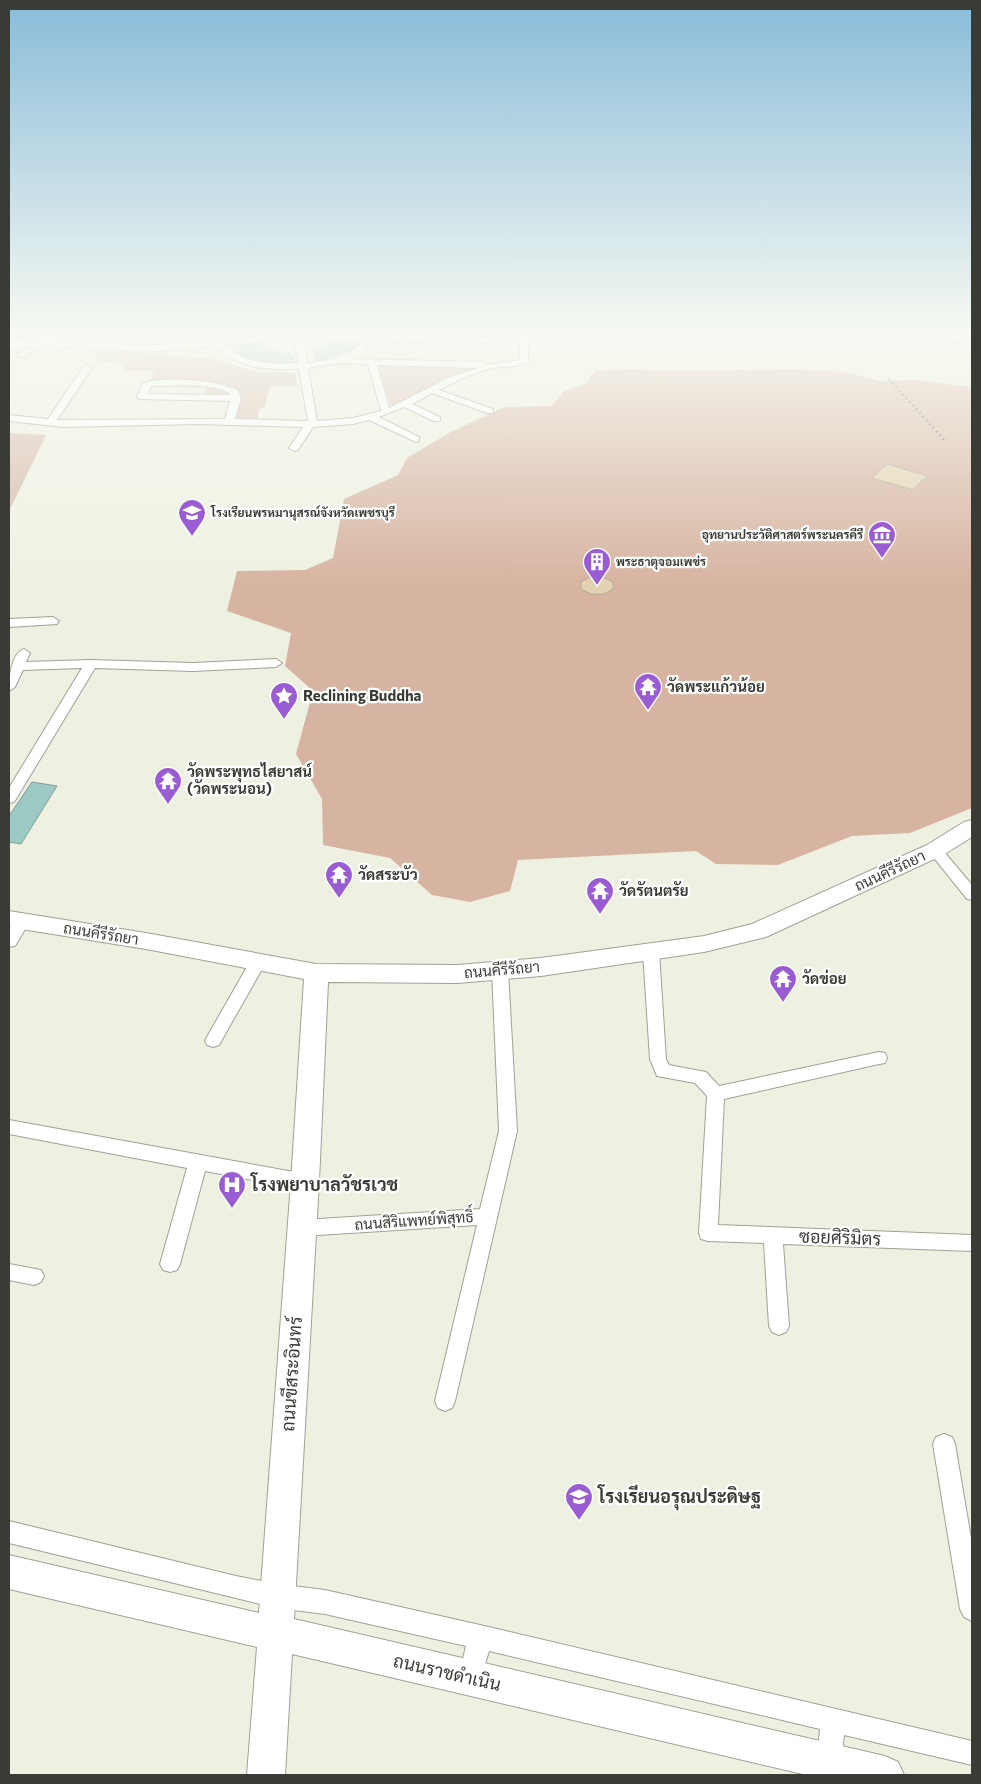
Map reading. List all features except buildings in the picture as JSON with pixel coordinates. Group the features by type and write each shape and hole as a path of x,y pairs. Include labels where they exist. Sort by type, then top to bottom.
{"street":[{"path":"50,422 55,415"},
{"path":"229,422 231,415"},
{"path":"294,448 312,424 311,415"},
{"path":"9,418 72,424 229,422 312,424 353,421 375,415"},
{"path":"429,415 437,419"},
{"path":"371,416 416,438"},
{"path":"9,624 53,621"},
{"path":"9,687 24,653"},
{"path":"18,666 91,664 193,667 276,663"},
{"path":"9,799 91,664"},
{"name":"ถนนคีรีรัถยา","path":"16,921 112,935 316,974 458,974 541,967 704,944 758,931 935,850 972,827"},
{"path":"935,850 972,895"},
{"path":"9,942 16,921"},
{"path":"651,952 658,1059 663,1071 700,1077 716,1094 879,1058"},
{"path":"213,1040 258,962"},
{"name":"ถนนสิริแพทย์พิสุทธิ์","path":"302,1228 488,1216 508,1131 500,971"},
{"name":"ถนนขีสระอินทร์","path":"266,1775 305,1182 316,974"},
{"name":"ซอยศิริมิตร","path":"716,1094 708,1233 972,1243"},
{"path":"9,1127 305,1182"},
{"path":"170,1264 198,1162"},
{"path":"446,1401 488,1216"},
{"path":"773,1235 779,1326"},
{"path":"9,1272 34,1276"},
{"path":"944,1444 972,1609"},
{"path":"9,1532 277,1596 325,1602 480,1637 833,1722 972,1753"},
{"name":"ถนนราชดำเนิน","path":"9,1572 226,1624 320,1642 470,1679 885,1775"},
{"path":"470,1679 480,1637"},
{"path":"830,1761 833,1722"}],"shaded area":[{"path":"225,415 258,415 257,418 224,419"},
{"path":"487,415 972,415 972,808 910,833 852,836 778,865 716,864 696,851 518,860 510,891 470,902 432,895 390,858 323,845 322,799 296,754 313,691 285,666 291,633 227,611 237,571 305,570 333,558 344,499 398,475 407,458 449,433"},
{"path":"9,433 46,435 11,507 9,507"}],"water":[{"path":"32,782 57,786 21,844 9,842 9,816"}],"railway":[{"path":"922,415 946,442"}],"place":[{"name":"โรงเรียนพรหมานุสรณ์จังหวัดเพชรบุรี","path":"192,537"},
{"name":"อุทยานประวัติศาสตร์พระนครคีรี","path":"882,559"},
{"name":"พระธาตุจอมเพข่ร","path":"597,586"},
{"name":"วัดพระแก้วน้อย","path":"648,711"},
{"name":"Reclining Buddha","path":"284,720"},
{"name":"วัดพระพุทธไสยาสน์ (วัดพระนอน)","path":"168,805"},
{"name":"วัดสระบัว","path":"339,899"},
{"name":"วัดรัตนตรัย","path":"600,915"},
{"name":"วัดข่อย","path":"783,1003"},
{"name":"โรงพยาบาลวัชรเวช","path":"232,1209"},
{"name":"โรงเรียนอรุณประดิษฐ","path":"579,1521"}]}
